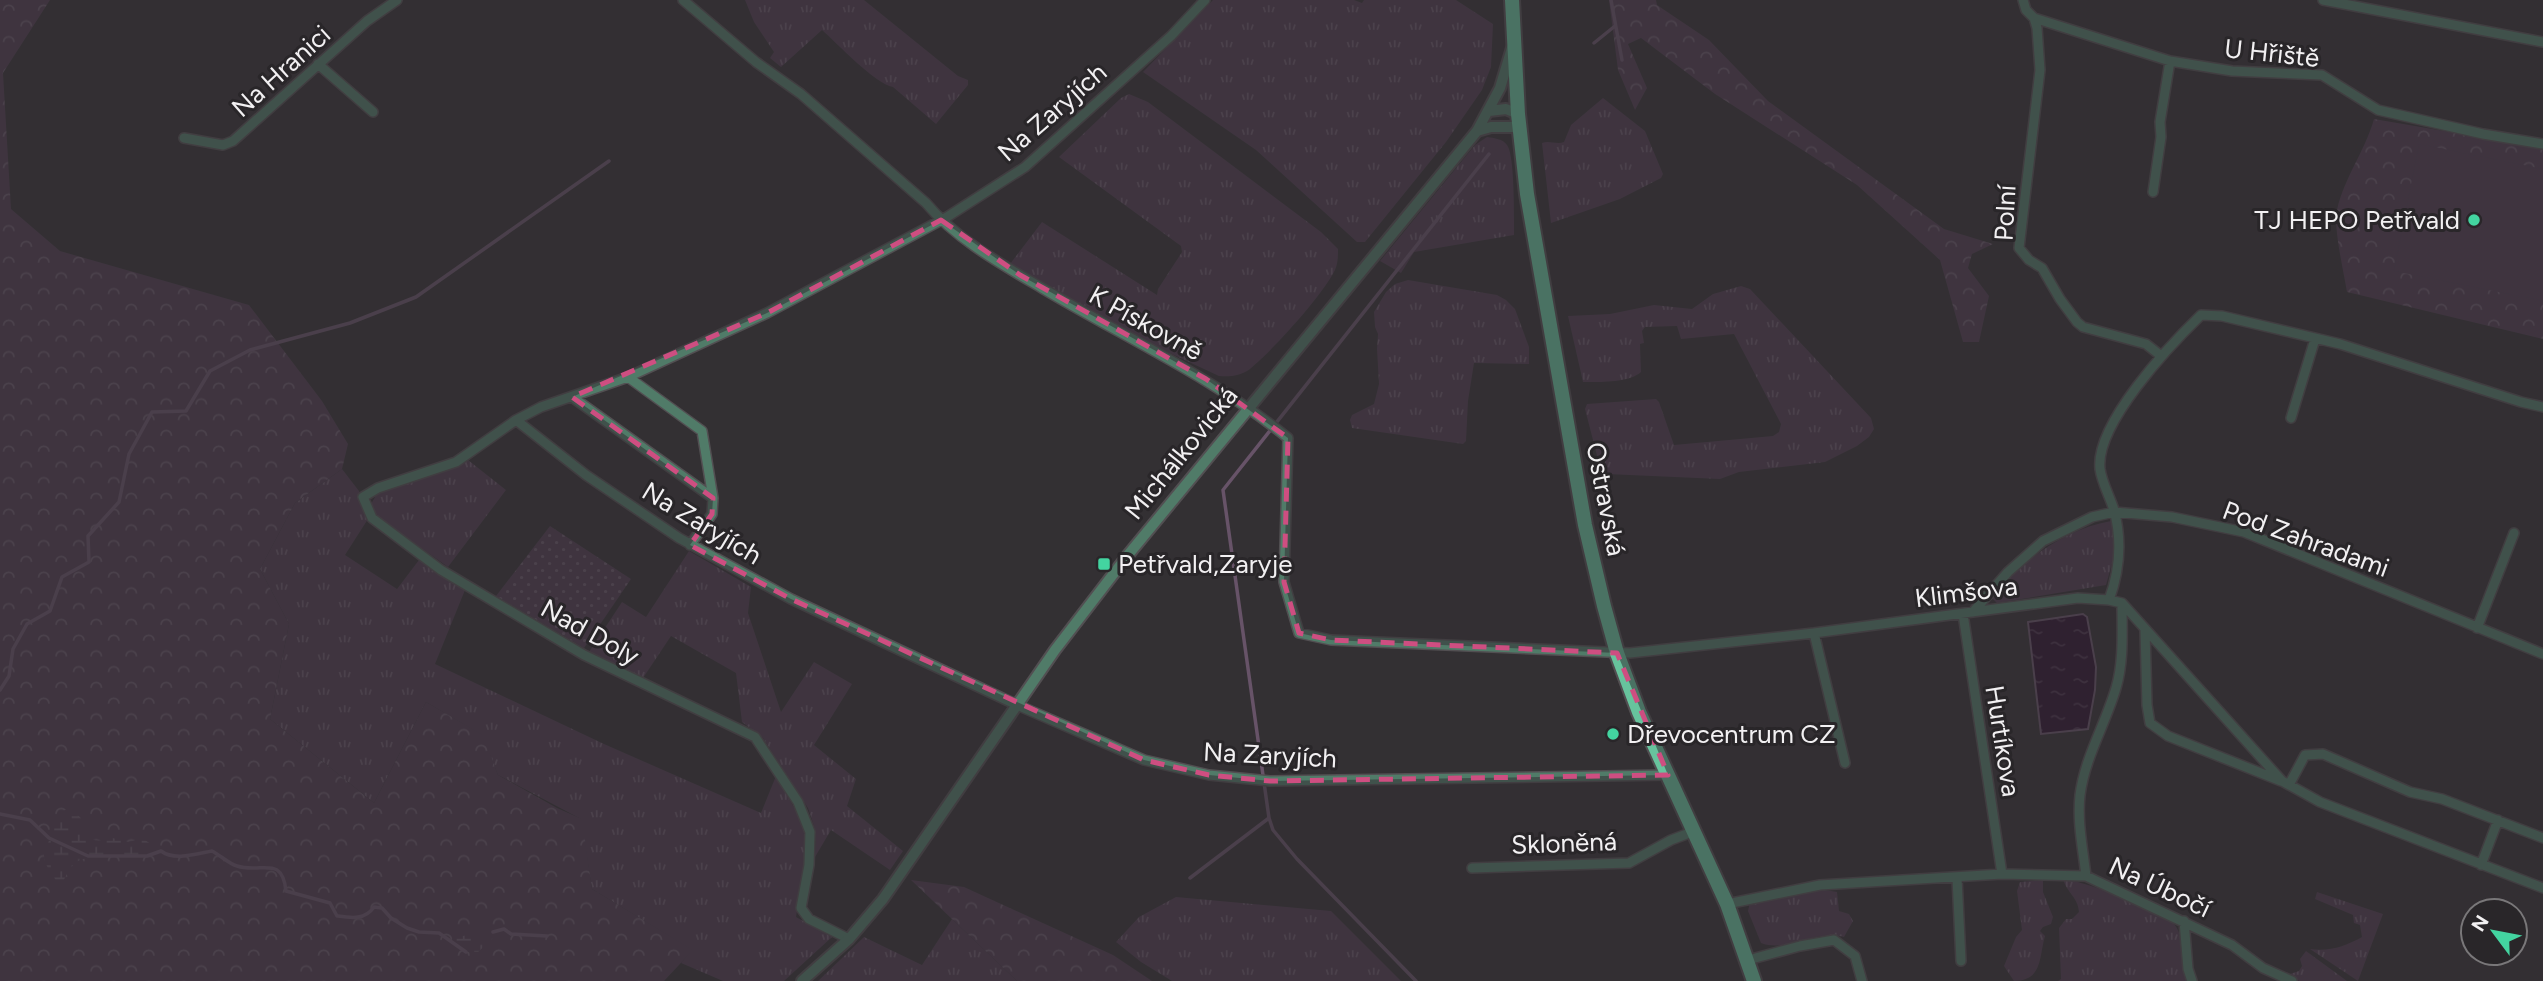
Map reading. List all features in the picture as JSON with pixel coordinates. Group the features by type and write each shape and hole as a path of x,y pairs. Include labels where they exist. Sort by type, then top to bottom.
{"main road":[{"name":"Ostravská","path":"1512,0 1519,120 1543,296 1585,525 1616,653 1647,732 1727,904 1754,981"}],"street":[{"name":"Na Hranici","path":"184,138 223,145 233,141 367,21 397,0"},
{"name":"K Pískovně","path":"683,0 756,62 801,94 926,202 941,220 1020,275 1206,379 1248,406 1288,438 1284,582 1299,633 1331,640 1616,653"},
{"name":"Na Zaryjích","path":"1205,0 1171,36 1026,167 941,220 767,313 628,377 541,407 516,421 586,475 690,545 791,599 1017,705 1144,760 1209,775 1269,781 1668,775"},
{"name":"Polní","path":"2023,0 2026,10 2034,18 2039,41 2040,71 2033,148 2019,248 2029,260 2042,268 2077,322 2084,327 2146,344 2161,355"},
{"path":"2323,0 2543,42"},
{"name":"U Hřiště","path":"2034,18 2170,61 2232,71 2322,75 2378,110 2483,134 2543,144"},
{"name":"Michálkovická","path":"802,981 849,939 908,863 1017,705 1128,555 1477,131 1489,111 1504,75 1514,38"},
{"path":"2153,192 2170,61"},
{"path":"318,64 373,112"},
{"path":"1489,111 1506,109 1519,120"},
{"path":"1477,131 1519,120"},
{"path":"2109,600 2118,577 2119,558 2114,512 2100,468 2107,433 2161,355 2201,315 2222,316 2340,344 2543,407"},
{"path":"2291,418 2315,339"},
{"path":"628,377 702,432 713,498 712,514 690,545"},
{"path":"572,397 713,498"},
{"name":"Nad Doly","path":"516,421 456,462 378,488 363,497 372,518 441,570 584,655 755,737 798,802 810,832 802,908 809,919 849,939"},
{"path":"1968,613 2043,541 2092,517 2114,512"},
{"name":"Pod Zahradami","path":"2114,512 2172,517 2244,532 2543,654"},
{"path":"2477,628 2514,533"},
{"name":"Klimšova","path":"1616,653 1814,633 2078,598 2122,603"},
{"path":"2122,603 2286,783"},
{"path":"2086,876 2078,816 2081,792 2091,750 2116,688 2121,656 2122,603"},
{"name":"Hurtíkova","path":"1968,613 2002,874"},
{"path":"2145,630 2150,723 2168,736 2286,783 2320,802 2543,888"},
{"path":"1814,633 1845,763"},
{"path":"2286,783 2305,755 2323,754 2410,792 2442,799 2543,838"},
{"path":"2481,865 2498,820"},
{"name":"Skloněná","path":"1472,868 1629,863 1671,839 1692,832"},
{"name":"Na Úbočí","path":"1727,904 1820,885 2002,874 2086,876 2184,920 2232,945 2263,968 2292,981"},
{"path":"1957,878 1961,961"},
{"path":"2184,920 2188,969 2192,981"},
{"path":"1748,960 1834,940 1855,957 1862,981"}],"highlighted area":[{"path":"941,220 1020,275 1206,379 1288,438 1284,582 1299,633 1331,640 1617,653 1668,775 1270,781 1209,775 1144,760 791,599 690,545 712,514 713,498 572,397 767,313"}],"green space":[{"path":"0,0 50,0 3,73 11,209 60,251 249,305 322,401 348,444 342,469 295,503 260,569 289,624 270,719 374,803 426,702 483,735 498,775 582,819 592,889 693,950 664,981 0,981"},
{"path":"745,0 864,0 958,76 968,80 968,85 936,124 893,87 867,71 822,30 781,67 770,58 774,52 754,22"},
{"path":"1213,0 1354,0 1362,3 1364,0 1456,0 1493,24 1491,67 1482,90 1446,142 1365,242 1357,242 1256,150 1143,72"},
{"path":"1609,0 1656,0 1657,5 1709,40 1768,101 1944,229 1993,244 1972,254 1968,268 1989,296 1979,342 1963,342 1940,260 1857,185 1715,94 1641,38 1628,44 1647,88 1635,110 1618,70"},
{"path":"1129,94 1148,102 1321,232 1338,249 1335,270 1319,294 1271,349 1242,373 1219,376 1129,334 1010,264 1042,222 1157,295 1158,289 1182,252 1181,246 1059,157 1121,98"},
{"path":"1603,98 1645,131 1663,174 1661,178 1620,199 1551,223 1542,143 1564,142 1571,125"},
{"path":"2374,119 2543,148 2543,339 2347,292 2338,238 2337,210 2344,187"},
{"path":"1487,137 1503,141 1510,151 1514,235 1414,252 1401,273 1380,261 1475,145"},
{"name":"TJ HEPO Petřvald","path":"2419,144 2543,169 2543,301 2394,271"},
{"path":"1408,280 1497,295 1515,309 1529,347 1529,364 1474,363 1466,441 1463,444 1352,428 1352,415 1374,404 1379,384 1378,334 1374,312 1386,292 1395,284"},
{"path":"1741,286 1750,289 1871,418 1874,429 1869,437 1825,462 1739,472 1720,479 1607,474 1601,471 1585,409 1587,404 1656,399 1674,445 1773,436 1779,432 1781,424 1734,334 1681,339 1677,326 1645,327 1642,331 1644,343 1640,344 1641,372 1622,380 1583,382 1568,316 1610,314 1654,305 1692,309 1713,294"},
{"path":"468,460 506,490 448,567 375,515 371,504 378,492"},
{"path":"342,469 359,491 368,519 345,555 397,589 419,560 465,590 435,664 604,744 761,813 776,776 804,825 805,858 796,917 832,937 784,981 723,981 681,963 692,950 592,889 581,819 498,775 482,735 426,702 374,803 270,719 289,624 260,569 295,503"},
{"path":"2111,521 2116,549 2106,585 1997,603 1991,597 2017,571 2045,549 2076,532"},
{"path":"550,526 631,579 584,648 496,596"},
{"path":"689,551 751,587 748,613 781,712 814,662 852,684 814,745 856,779 847,806 903,851 890,870 831,830 815,857 816,832 808,808 763,738 742,722 736,673 671,636 643,678 589,652 622,602 646,617"},
{"path":"67,809 80,817 86,828 85,835 91,839 99,841 108,837 129,842 142,838 161,851 83,859 73,865 60,886 48,868 44,854 52,821"},
{"path":"2063,879 2104,890 2169,919 2179,934 2183,963 2189,981 2058,981 2061,979 2059,928 2066,919 2072,919 2079,912 2077,902"},
{"path":"911,880 964,887 1113,955 1152,981 1017,981"},
{"path":"2043,880 2043,892 2053,917 2051,924 2040,931 2045,936 2035,972 2023,980 2014,981 2004,966 2016,937 2022,930 2017,891 2020,882"},
{"path":"1819,889 1837,892 1839,911 1849,914 1853,921 1844,937 1823,936 1781,945 1761,943 1748,911 1750,902"},
{"path":"2317,892 2383,914 2358,981 2310,949 2337,948 2362,937 2360,925 2354,923 2353,915 2315,899"},
{"path":"1176,897 1331,911 1401,981 1172,981 1141,962 1116,942 1139,917"},
{"path":"952,919 1017,981 818,981 864,937 922,965"},
{"path":"493,932 493,938 478,952 466,952 452,940 453,938"},
{"path":"2306,951 2347,981 2299,981 2290,974 2299,971 2302,966 2300,959"}],"water":[{"path":"2083,614 2087,617 2096,667 2088,729 2041,734 2028,622"}],"waterway":[{"path":"1611,0 1622,60"},
{"path":"1594,43 1615,26"},
{"path":"1416,981 1297,859 1273,830 1269,818 1223,490 1489,154"},
{"path":"0,690 9,676 13,649 27,624 50,611 62,577 89,562 88,536 119,502 129,454 152,412 186,411 210,371 250,350 350,323 416,297 609,161"},
{"path":"0,814 30,820 49,838 88,856 147,856 161,851 179,856 212,851 237,866 275,869 284,880 286,891 330,903 337,916 358,917 367,914 374,907 382,908 391,918 407,928 439,933 466,952"},
{"path":"1190,878 1269,818"},
{"path":"493,932 504,929 511,934 547,936"}],"place":[{"name":"TJ HEPO Petřvald","path":"2474,220"},
{"name":"Petřvald,Zaryje","path":"1104,564"},
{"name":"Dřevocentrum CZ","path":"1613,734"}]}
